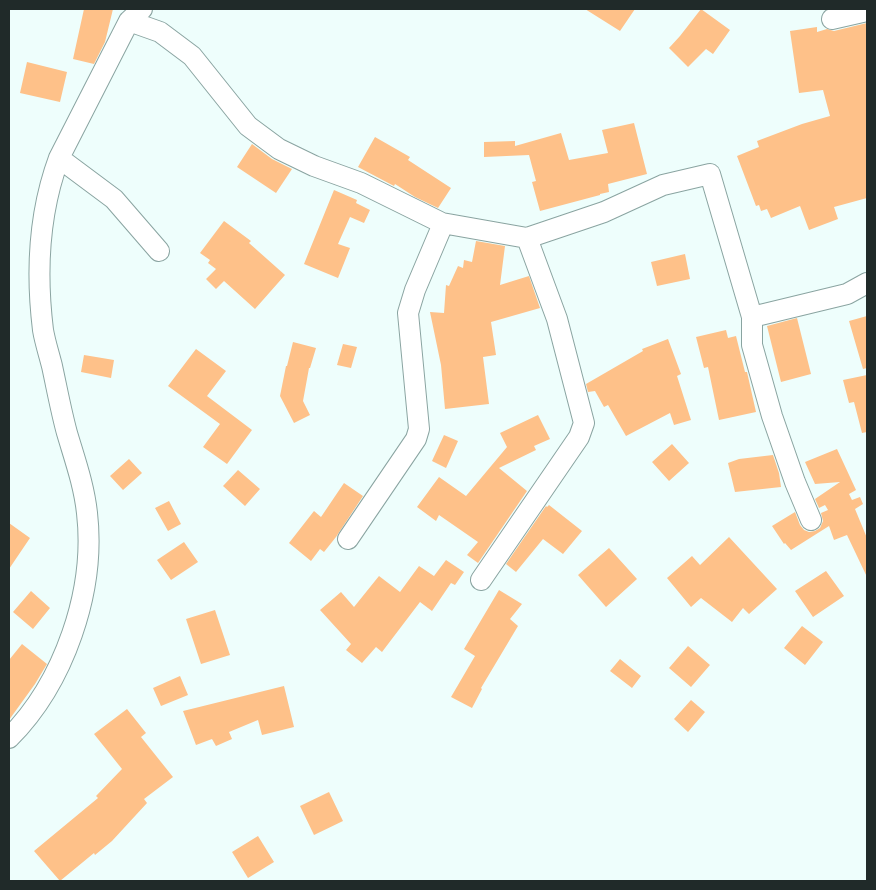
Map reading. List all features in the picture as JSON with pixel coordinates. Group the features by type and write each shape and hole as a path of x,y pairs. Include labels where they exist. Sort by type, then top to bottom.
{"street":[{"path":"832,19 867,11"},
{"path":"9,738 40,702 58,669 79,613 88,563 87,514 83,484 68,433 43,331 40,241 52,177 59,158 136,15 192,56 248,126 278,149 314,166 362,183 442,223 527,238 604,212 664,185 710,174 752,317 752,345 772,416 795,482 811,520"},
{"path":"59,158 114,199 159,251"},
{"path":"348,539 416,439 419,429 408,313 415,290 442,223"},
{"path":"481,580 579,438 584,423 558,319 527,238"},
{"path":"752,317 847,294 867,282"}],"building":[{"path":"84,9 113,9 105,42 94,64 73,59"},
{"path":"585,9 635,9 620,31"},
{"path":"701,9 730,30 713,54 706,49 688,67 669,48"},
{"path":"867,23 867,198 834,207 838,219 809,230 800,206 771,218 767,209 761,211 759,205 756,206 737,156 759,147 757,141 802,124 830,116 823,90 799,93 790,31 817,27 817,32 827,29 834,31"},
{"path":"27,62 67,72 60,102 20,93"},
{"path":"634,123 647,174 608,184 609,192 540,211 532,182 536,181 529,155 484,157 484,142 515,141 515,146 561,133 569,160 608,153 602,130"},
{"path":"375,137 410,157 408,160 451,188 438,208 415,197 395,184 394,186 358,167"},
{"path":"252,144 272,159 292,169 276,193 237,167"},
{"path":"334,190 357,200 356,203 370,210 364,223 350,217 338,244 350,248 338,278 304,264"},
{"path":"224,221 251,241 249,243 285,275 255,309 224,281 216,289 206,279 216,269 208,263 210,260 200,253"},
{"path":"476,241 505,246 500,285 529,276 540,308 491,322 496,355 483,357 489,404 445,409 441,365 430,312 444,313 446,285 449,286 458,266 463,268 464,260 472,262"},
{"path":"685,254 690,279 657,286 651,262"},
{"path":"867,316 867,368 863,369 849,321"},
{"path":"797,318 811,374 781,382 767,326"},
{"path":"726,330 728,338 736,336 756,412 719,420 708,367 704,368 696,337"},
{"path":"668,339 681,374 677,376 691,420 674,425 670,413 626,436 608,405 604,407 595,391 588,392 586,384 643,351 642,349"},
{"path":"293,342 316,348 309,368 303,401 310,415 294,423 280,396"},
{"path":"343,344 357,347 351,368 337,365"},
{"path":"196,349 226,371 207,396 252,430 227,464 203,447 220,424 168,386"},
{"path":"84,355 114,360 111,378 81,372"},
{"path":"867,375 867,432 862,433 854,402 849,403 843,380"},
{"path":"538,415 550,439 534,446 536,450 499,468 527,491 478,563 467,555 478,542 439,515 436,521 417,507 439,477 466,496 507,447 500,433"},
{"path":"444,435 458,441 446,468 432,461"},
{"path":"672,444 689,463 669,481 652,462"},
{"path":"837,449 856,490 849,494 852,500 860,497 863,504 855,509 867,538 867,577 847,535 834,540 829,526 791,550 784,544 772,526 795,512 804,530 809,532 820,528 823,521 821,513 828,510 825,505 819,508 815,499 840,482 815,484 805,462"},
{"path":"773,455 781,487 735,492 728,463 739,459"},
{"path":"129,459 142,473 123,490 110,476"},
{"path":"238,470 260,489 245,506 223,486"},
{"path":"344,483 363,496 324,552 320,549 311,561 289,543 314,511 321,517"},
{"path":"169,501 181,524 168,531 155,508"},
{"path":"549,505 582,531 563,554 543,539 516,572 506,564 546,506"},
{"path":"9,523 30,538 9,569"},
{"path":"729,537 777,589 749,614 743,608 732,622 701,598 691,607 667,578 692,556 700,565"},
{"path":"184,542 198,562 171,580 157,560"},
{"path":"609,548 637,579 606,607 578,575"},
{"path":"446,560 464,572 455,585 451,583 432,611 420,602 382,652 376,647 362,663 346,650 351,644 320,610 341,592 354,607 379,576 400,592 419,566 434,576"},
{"path":"826,571 844,596 813,617 795,591"},
{"path":"499,590 522,604 510,619 518,626 481,688 472,708 451,697 475,656 464,649"},
{"path":"31,591 50,608 33,629 13,612"},
{"path":"215,610 230,655 201,664 186,619"},
{"path":"802,626 823,642 805,665 784,648"},
{"path":"22,644 47,664 9,720 9,660"},
{"path":"688,646 710,665 691,687 669,668"},
{"path":"620,659 641,676 632,688 610,671"},
{"path":"180,676 188,695 161,706 153,688"},
{"path":"284,686 294,727 262,735 258,720 229,732 232,739 216,746 212,739 196,745 183,711"},
{"path":"691,700 705,712 688,732 674,719"},
{"path":"127,709 146,733 141,737 173,777 144,799 147,803 112,841 60,881 34,851 98,798 96,796 122,769 94,734"},
{"path":"329,792 343,821 314,835 300,806"},
{"path":"258,836 274,862 248,878 232,852"}]}
